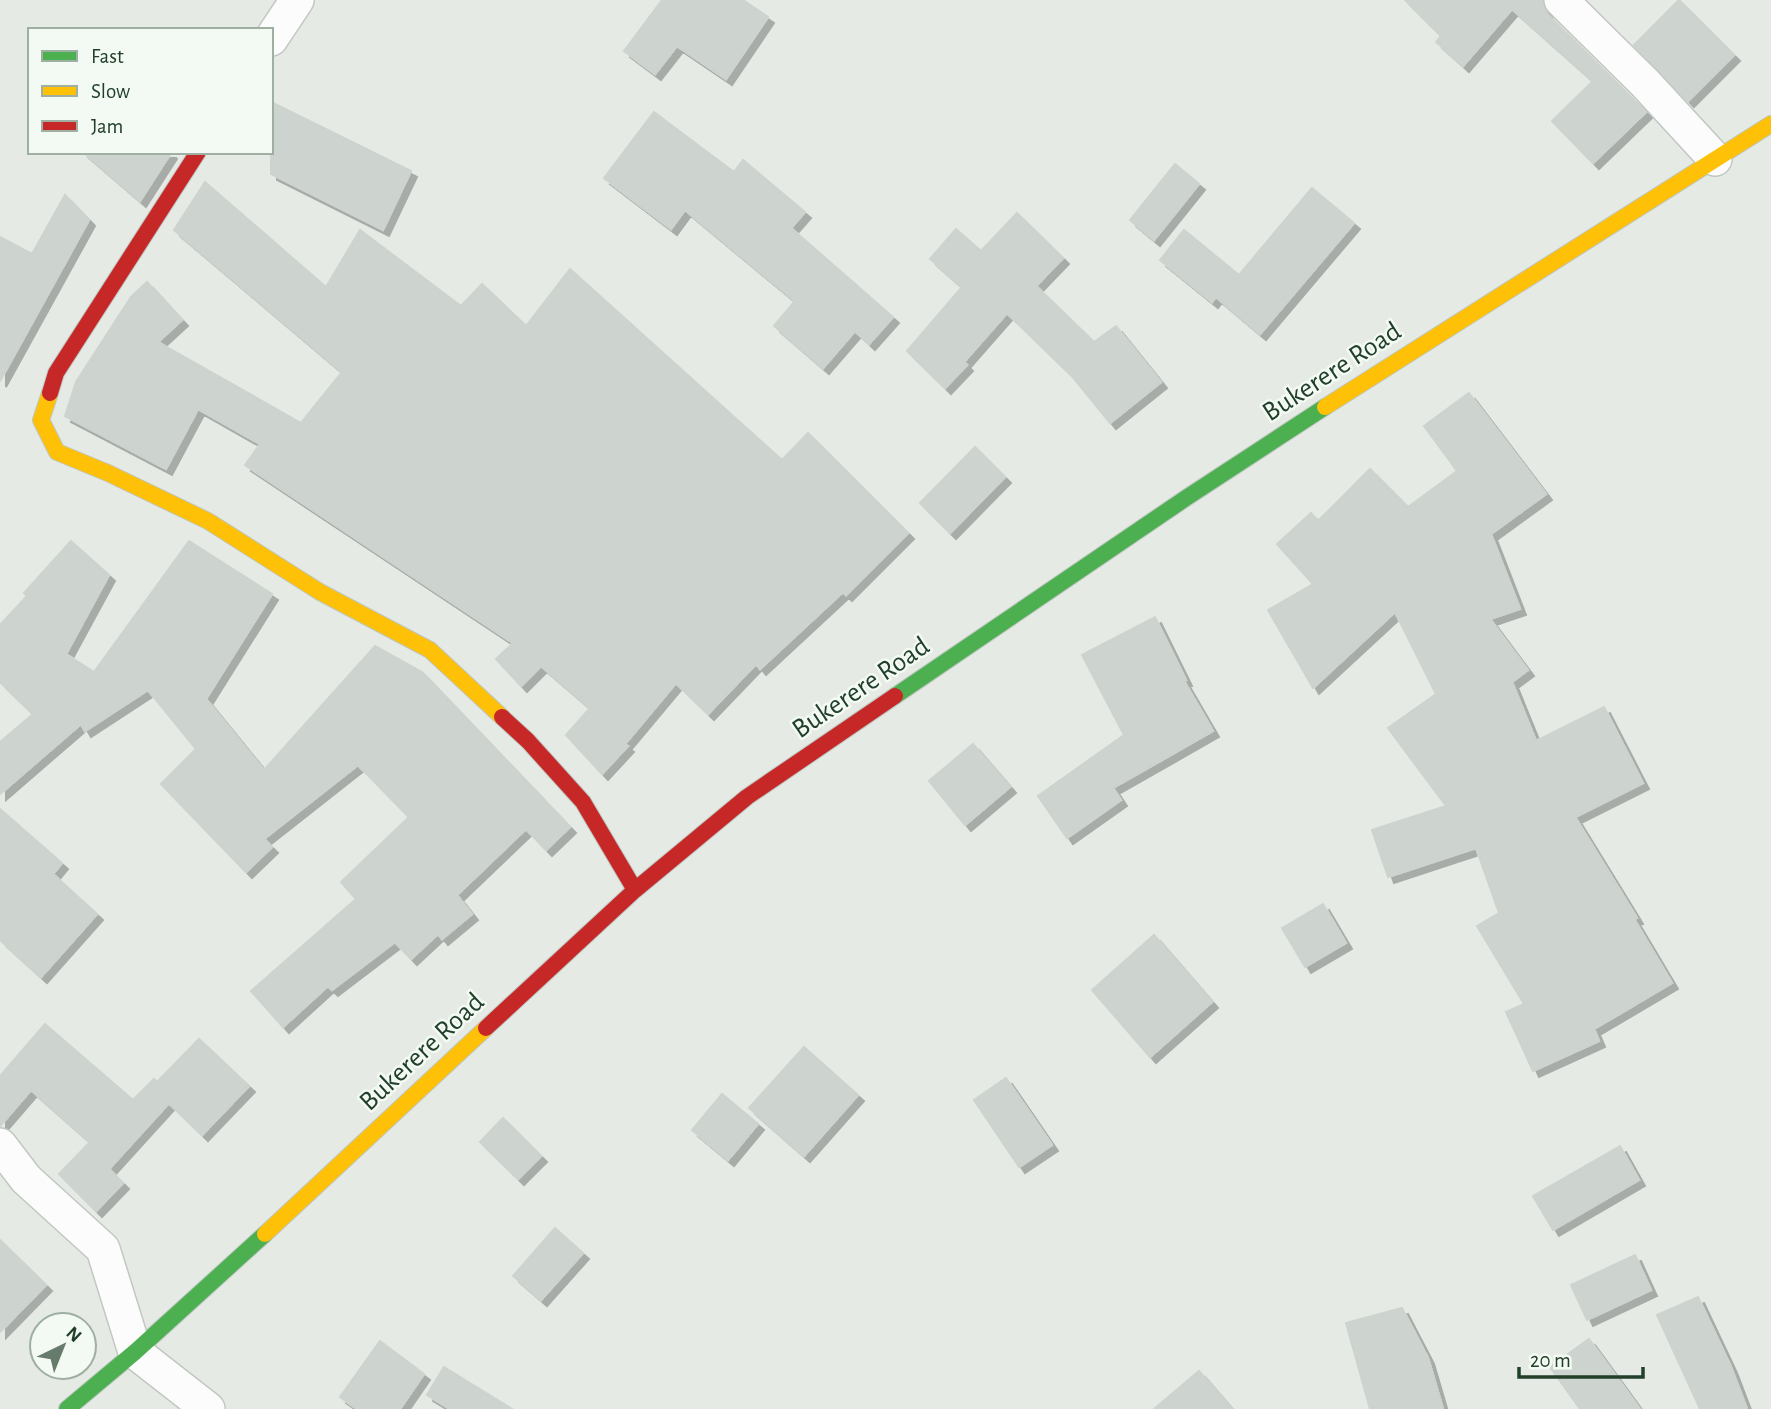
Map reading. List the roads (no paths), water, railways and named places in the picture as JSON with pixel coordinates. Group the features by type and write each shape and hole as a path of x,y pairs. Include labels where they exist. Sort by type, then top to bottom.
{"street":[{"path":"273,37 297,0"},
{"path":"1561,0 1645,83 1715,159"},
{"name":"Bukerere Road","path":"67,1409 135,1352 635,890 747,797 1186,498 1771,124"},
{"path":"197,154 56,373 41,420 57,452 208,521 320,592 430,650 528,741 583,802 635,890"},
{"path":"0,1145 26,1179 103,1249 135,1352 208,1409"}]}
